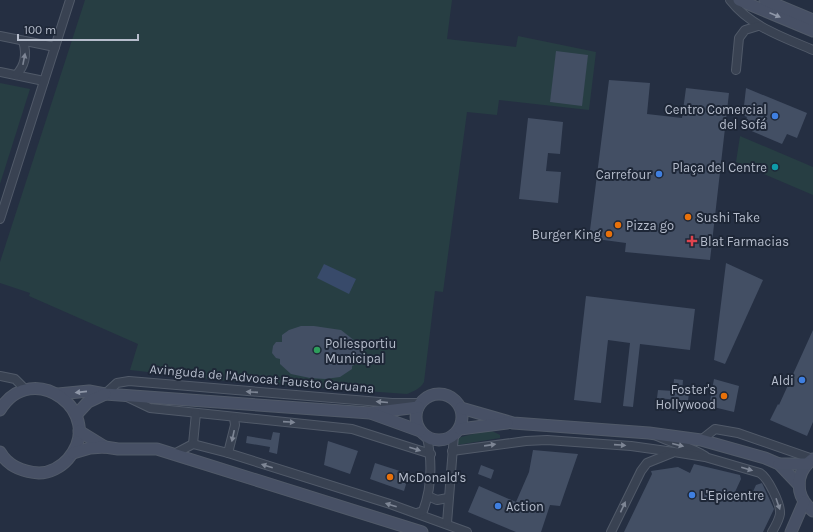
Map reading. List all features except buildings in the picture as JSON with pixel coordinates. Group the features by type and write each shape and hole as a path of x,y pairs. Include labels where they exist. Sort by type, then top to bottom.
{"street":[{"path":"0,219 70,0"},
{"path":"730,0 736,8 758,26 813,50"},
{"path":"739,0 813,31"},
{"path":"765,0 813,20"},
{"path":"736,70 740,38 745,30 758,26"},
{"path":"0,36 55,48"},
{"path":"16,75 25,61 25,48 23,41"},
{"path":"0,72 44,81"},
{"path":"0,376 15,379 26,390"},
{"name":"Avinguda de l'Advocat Fausto Caruana","path":"76,415 88,402 105,394 117,383 129,381 420,405"},
{"path":"0,410 5,397 26,390 38,389 58,394 71,406 76,415 79,432 73,453 65,463 54,470 42,473 29,473 19,470 6,461 0,452"},
{"name":"Avinguda de l'Advocat Fausto Caruana","path":"58,394 90,391 105,394 370,413 420,405"},
{"path":"417,513 423,511 428,496 431,454 424,434 416,419 420,405 431,395 442,394 453,398 461,408 463,419 457,432 452,451 447,523"},
{"path":"122,395 150,408 234,418 352,428 431,454"},
{"path":"461,408 513,423 649,432 701,440 765,458 779,464 799,485"},
{"path":"193,444 196,413"},
{"name":"Avinguda de l'Advocat Fausto Caruana","path":"370,413 424,434"},
{"path":"228,453 235,425 234,418"},
{"path":"424,434 434,440 445,440 457,432 513,423"},
{"path":"701,440 715,429 738,433 811,461"},
{"path":"79,432 105,447"},
{"path":"649,432 671,443 694,449 705,457"},
{"path":"452,451 526,440 546,440 631,446 705,457 760,473 766,477 779,506 780,513 772,532"},
{"path":"174,454 193,444 228,453 417,513 447,523 467,532"},
{"path":"73,453 90,448 105,447 118,449 157,449 422,532"},
{"path":"611,532 641,471 647,463 674,452"},
{"path":"779,464 811,461"},
{"path":"811,461 801,472 799,485 804,502 813,511"},
{"path":"428,496 437,500 448,498"},
{"path":"791,532 804,502"}],"green space":[{"path":"85,0 452,0 447,39 516,47 518,36 596,52 589,110 499,100 497,115 467,112 443,292 435,291 424,382 417,390 407,394 227,381 130,370 138,344 29,296 30,293 0,283 0,262"},
{"path":"0,83 30,89 0,184"},
{"name":"Plaça del Centre","path":"740,136 813,167 813,195 736,162"},
{"path":"490,430 500,435 500,438 457,445 458,439 461,437"}],"water":[{"path":"324,264 356,279 349,294 317,278"}],"place":[{"name":"Centro Comercial del Sofá","path":"775,116"},
{"name":"Plaça del Centre","path":"775,167"},
{"name":"Carrefour","path":"659,174"},
{"name":"Sushi Take","path":"688,217"},
{"name":"Pizza go","path":"618,225"},
{"name":"Burger King","path":"609,234"},
{"name":"Blat Farmacias","path":"692,241"},
{"name":"Poliesportiu Municipal","path":"317,350"},
{"name":"Aldi","path":"802,380"},
{"name":"Foster's Hollywood","path":"724,396"},
{"name":"McDonald's","path":"390,477"},
{"name":"L'Epicentre","path":"692,495"},
{"name":"Action","path":"498,506"}]}
